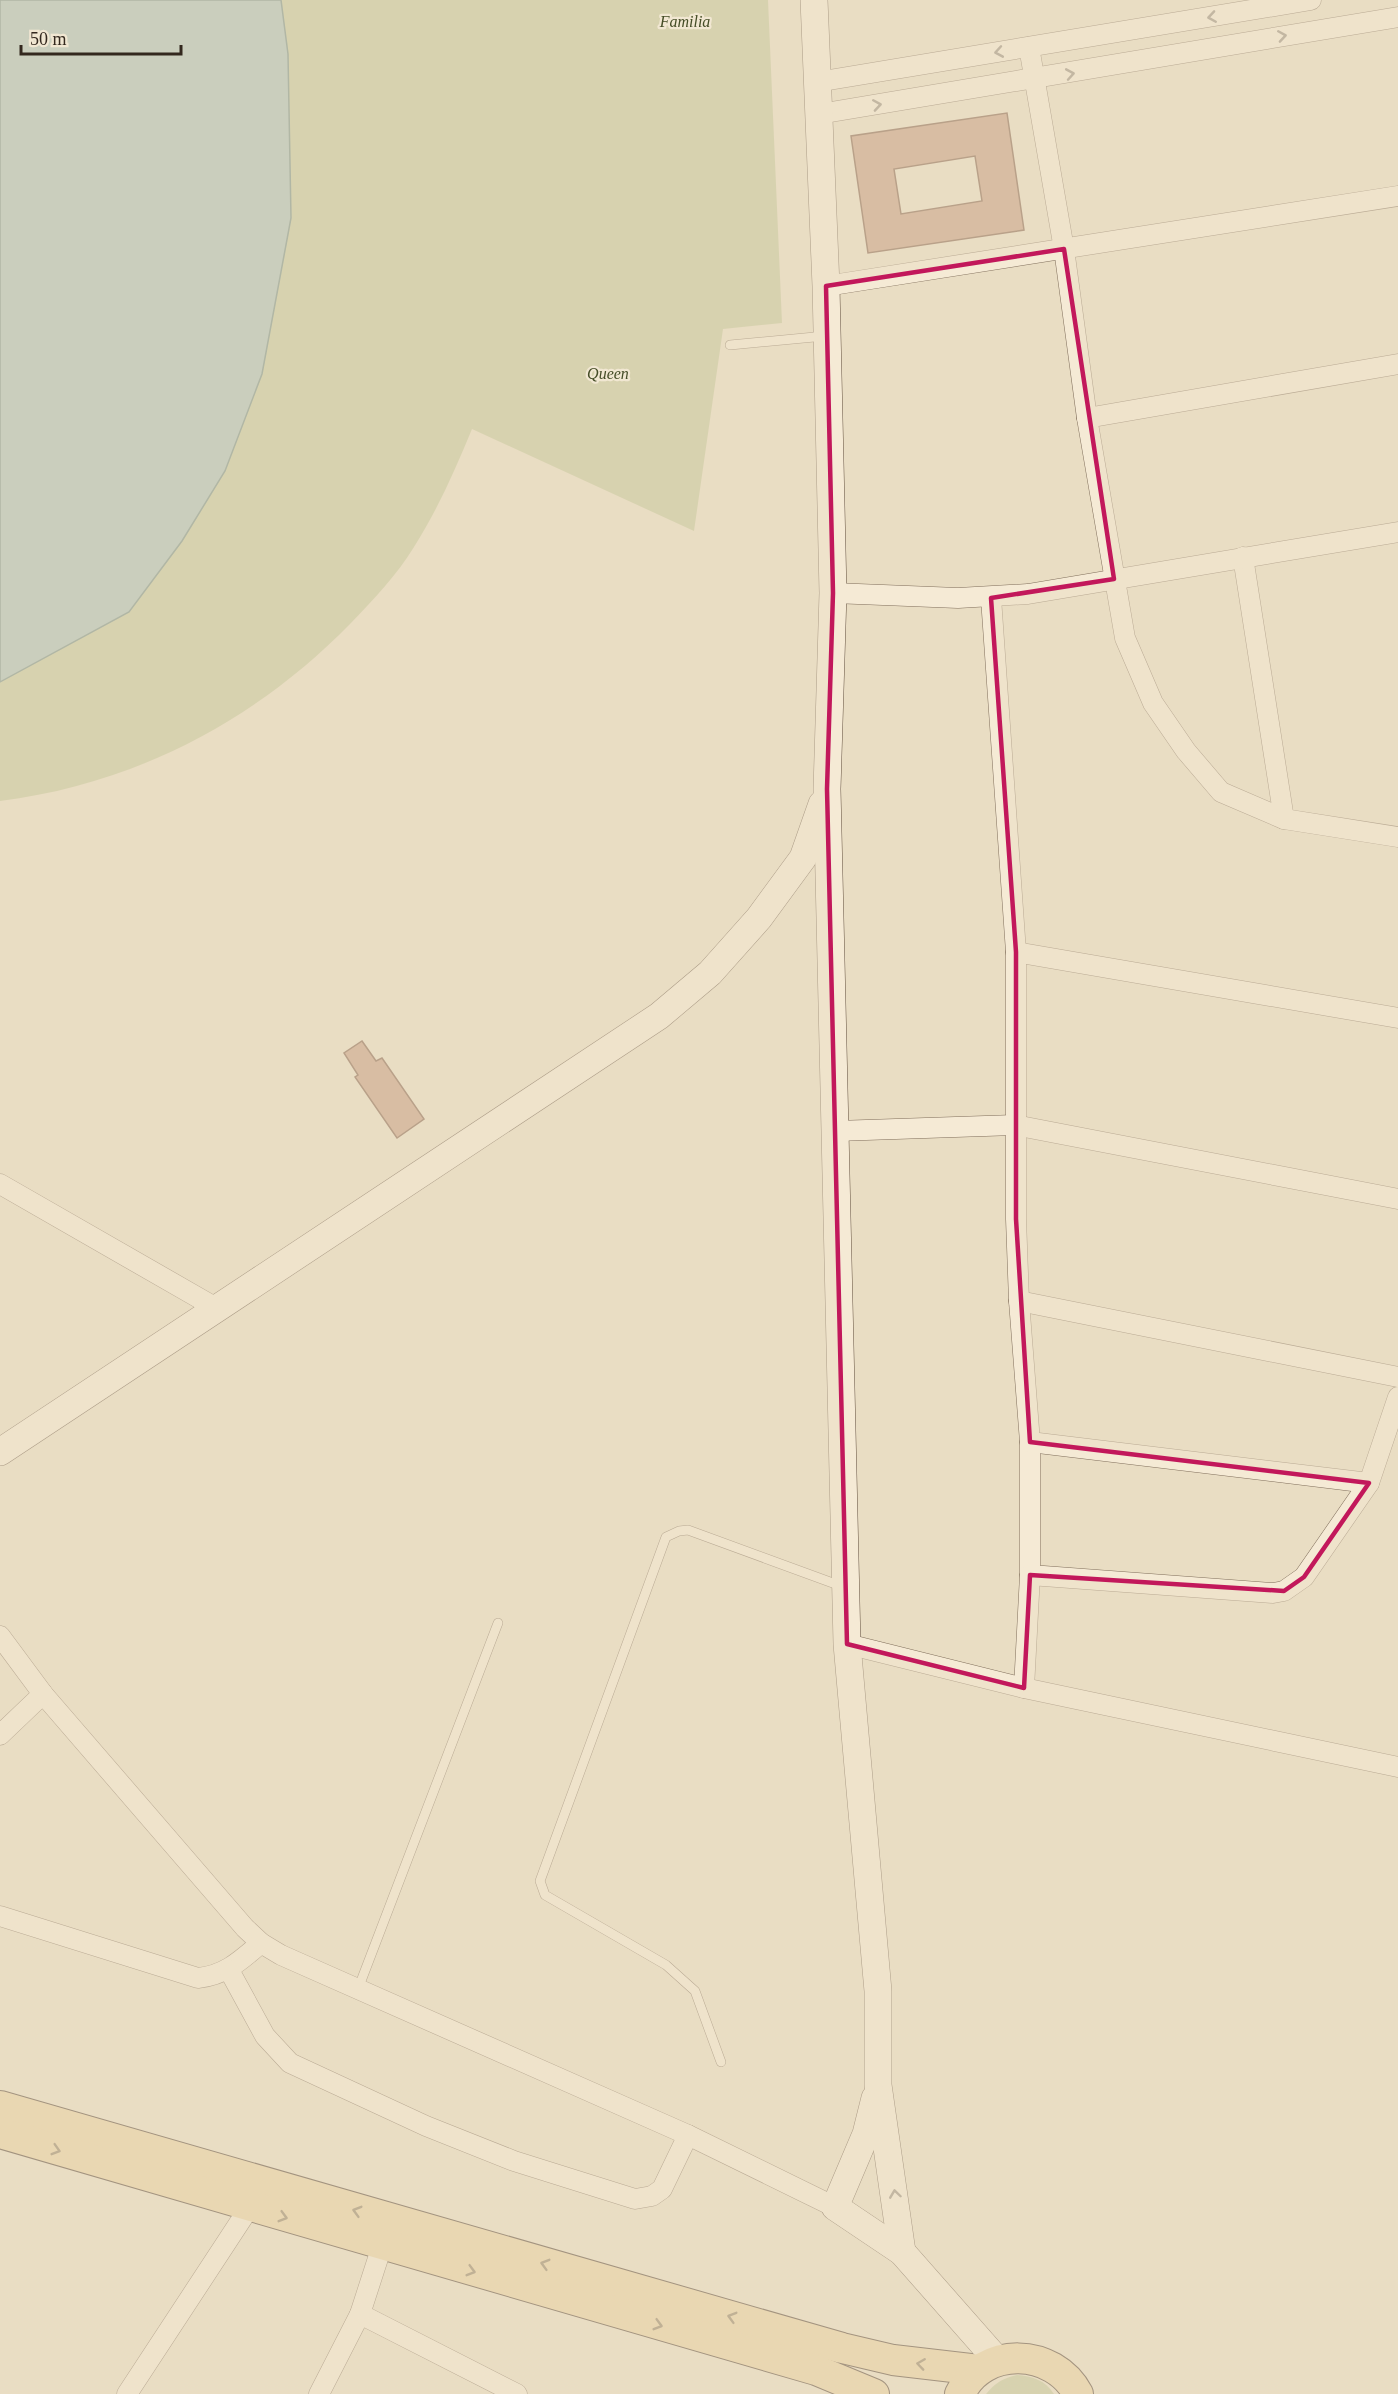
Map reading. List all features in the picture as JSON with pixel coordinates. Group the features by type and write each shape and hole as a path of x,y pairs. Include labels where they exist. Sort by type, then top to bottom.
{"main road":[{"path":"0,2106 842,2348 893,2360 988,2366 1018,2357 1039,2360 1058,2369 1080,2391"},
{"path":"0,2133 249,2208 816,2370 874,2394"},
{"path":"960,2394 988,2366"}],"street":[{"path":"814,0 826,286 833,593 827,789 837,1131 847,1644 879,1991 878,2085 902,2252"},
{"path":"817,82 1029,47 1250,5 1311,0"},
{"path":"1250,5 1254,41"},
{"path":"819,114 1034,80 1398,17"},
{"path":"1029,47 1064,249 1087,418 1125,638 1153,703 1186,751 1221,792 1284,819 1398,837"},
{"path":"826,286 1398,196"},
{"path":"1087,418 1398,364"},
{"path":"833,593 991,598 1398,532"},
{"path":"1242,558 1284,819"},
{"path":"991,598 1016,952 1014,1125 1019,1301 1030,1442 1030,1575 1024,1688"},
{"path":"0,1452 605,1054 659,1016 710,973 759,918 803,858 827,789"},
{"path":"1016,952 1398,1018"},
{"path":"837,1131 1014,1125 1398,1199"},
{"path":"0,1184 218,1309"},
{"path":"1019,1301 1398,1377"},
{"path":"1030,1575 1273,1593 1284,1591 1304,1577 1369,1483 1398,1397"},
{"path":"1030,1442 1369,1483"},
{"path":"0,1636 43,1694 245,1928 261,1943 281,1955 688,2135 835,2207 902,2252 988,2366"},
{"path":"847,1644 1024,1688 1398,1767"},
{"path":"0,1735 43,1694"},
{"path":"0,1916 198,1978 216,1976 230,1970 261,1943"},
{"path":"230,1970 265,2036 290,2063 426,2126 514,2161 635,2199 652,2196 662,2189 688,2135"},
{"path":"835,2207 866,2134 878,2085"},
{"path":"127,2394 249,2208"},
{"path":"319,2394 360,2314 382,2246"},
{"path":"360,2314 517,2394"}],"lane":[{"path":"730,345 827,336"},
{"path":"721,2062 695,1991 666,1965 545,1895 540,1881 666,1537 688,1530 846,1588"},
{"path":"358,1989 498,1623"}],"highlighted area":[{"path":"1064,249 1114,579 991,598 1016,952 1016,1219 1030,1442 1369,1483 1304,1577 1284,1591 1030,1575 1024,1688 847,1644 827,789 833,593 826,286"}],"green space":[{"path":"281,0 768,0 782,323 723,329 694,531 472,429 453,474 423,533 400,567 350,624 313,659 274,690 233,718 145,763 98,780 0,801 0,682 129,612 182,541 225,471 291,218 288,54"},
{"path":"1017,2375 1038,2380 1047,2385 1054,2394 986,2394 1000,2382"}],"water":[{"path":"0,0 281,0 288,54 291,218 262,374 225,471 182,541 129,612 0,682"}],"building":[{"path":"1007,113 1024,230 868,253 851,136","holes":["975,156 982,201 901,214 894,169"]},
{"path":"362,1041 376,1061 382,1058 424,1119 397,1138 355,1077 358,1075 344,1053"}],"park label":[{"name":"Familia","path":"685,21"},
{"name":"Queen","path":"608,373"}]}
